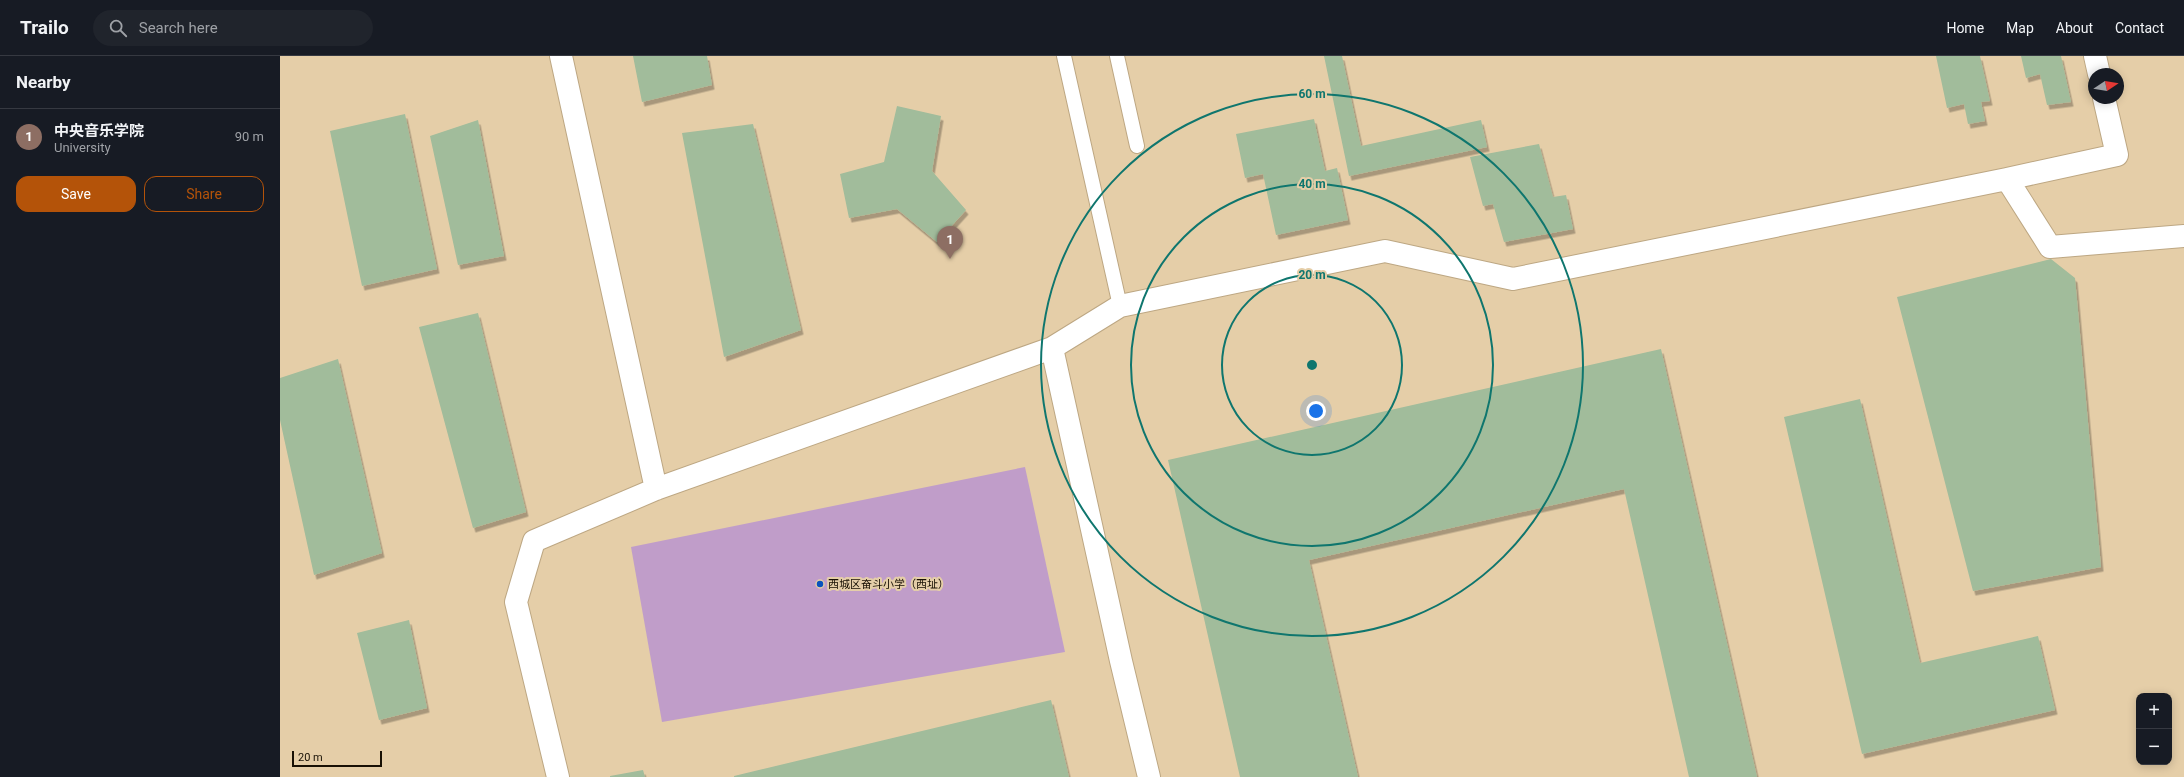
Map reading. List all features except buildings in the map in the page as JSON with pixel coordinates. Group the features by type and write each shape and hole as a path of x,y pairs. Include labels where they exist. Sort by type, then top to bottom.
{"street":[{"path":"561,56 656,489"},
{"path":"2095,56 2098,68"},
{"path":"558,777 516,602 534,541 656,489 1052,348 1120,306 1385,251 1513,279 2007,179 2117,155 2105,104"},
{"path":"2007,179 2050,247 2184,236"},
{"path":"1052,348 1121,660 1149,777"}],"lane":[{"path":"1064,56 1120,306"},
{"path":"1117,56 1137,146"}],"shaded area":[{"path":"1025,467 1065,652 662,722 631,547"}],"place":[{"name":"中央音乐学院","path":"950,259"},
{"name":"西城区奋斗小学（西址）","path":"820,584"}]}
